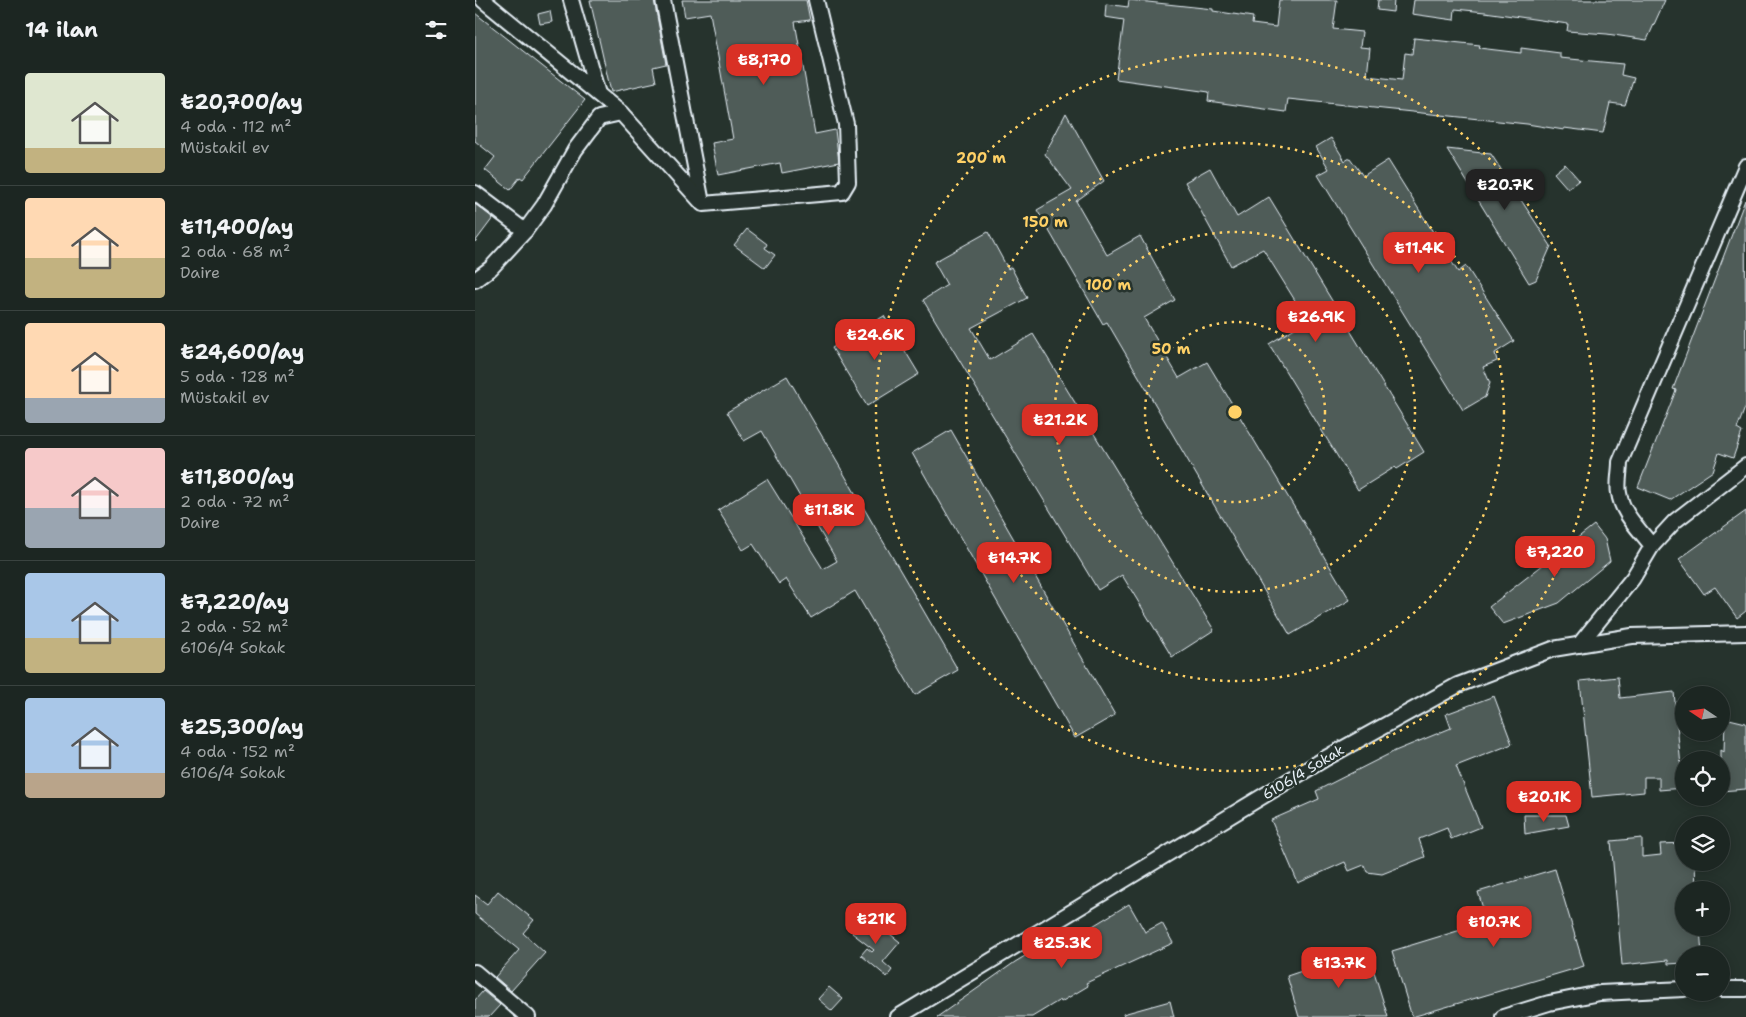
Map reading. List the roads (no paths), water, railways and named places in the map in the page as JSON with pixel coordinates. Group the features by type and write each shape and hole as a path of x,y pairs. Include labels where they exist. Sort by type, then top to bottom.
{"street":[{"path":"483,0 621,113 703,204"},
{"path":"571,0 598,94"},
{"path":"663,0 703,204"},
{"path":"703,204 842,192 848,182 846,124 816,0"},
{"path":"475,280 491,268 525,231 544,205 575,150 599,118 621,113"},
{"path":"1652,546 1628,516 1621,499 1619,493 1620,462 1746,166"},
{"path":"475,193 525,231"},
{"path":"1579,645 1633,578 1652,546 1675,521 1746,466"},
{"name":"6106/4 Sokak","path":"898,1017 1326,758 1450,690 1553,649 1632,636 1746,633"},
{"path":"475,972 528,1017"},
{"path":"1503,1017 1549,1003 1600,993 1675,989"},
{"path":"1730,989 1746,989"}]}
